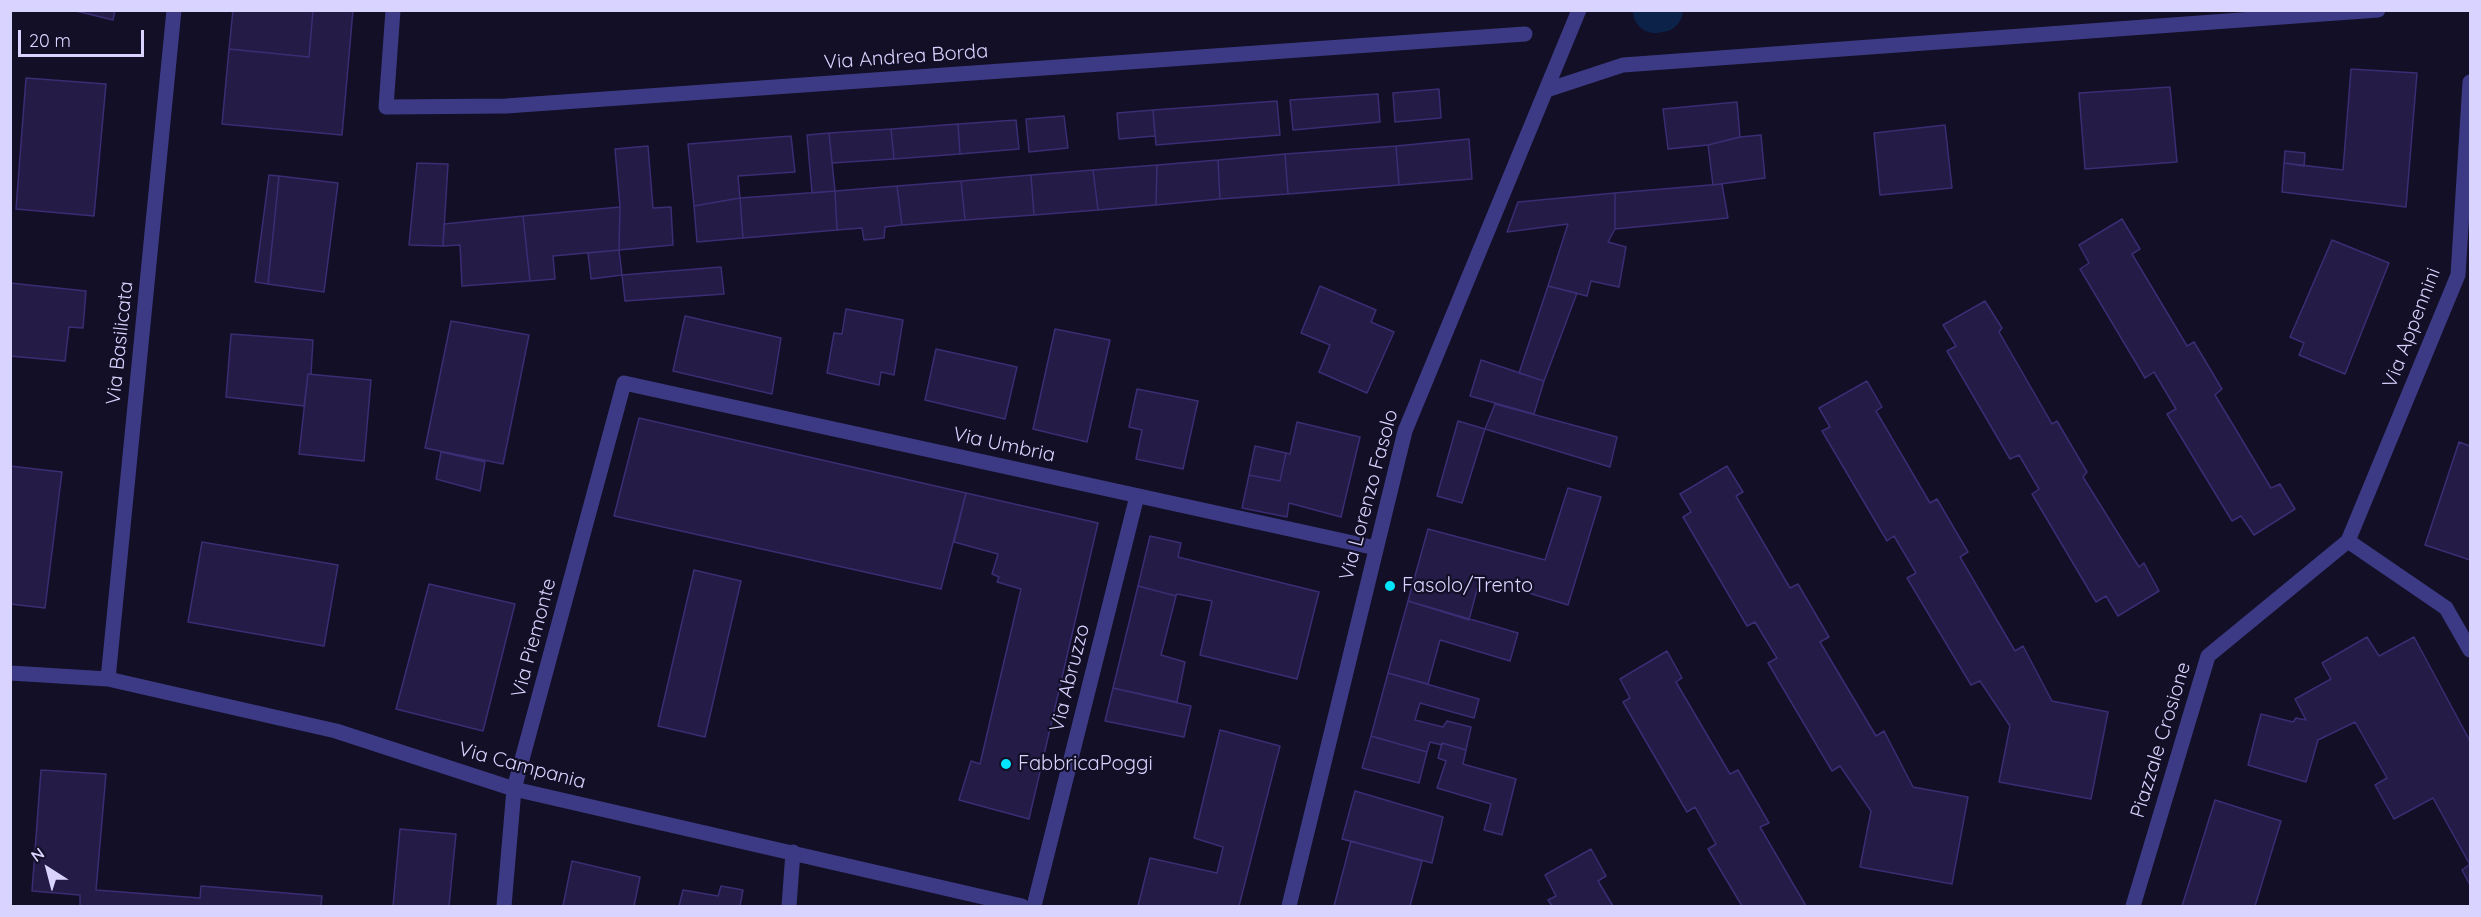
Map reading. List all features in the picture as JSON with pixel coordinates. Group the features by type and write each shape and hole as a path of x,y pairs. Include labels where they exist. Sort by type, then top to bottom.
{"street":[{"name":"Via Basilicata","path":"108,680 174,10"},
{"name":"Via Andrea Borda","path":"393,10 386,107 506,106 1525,34"},
{"name":"Via Lorenzo Fasolo","path":"1289,906 1405,431 1579,10"},
{"path":"1547,90 1623,65 2378,10"},
{"name":"Via Appennini","path":"2348,542 2464,277 2470,82"},
{"name":"Via Umbria","path":"624,383 1376,548"},
{"name":"Via Piemonte","path":"504,906 514,789 624,383"},
{"name":"Via Abruzzo","path":"1034,906 1137,496"},
{"path":"2348,542 2446,608 2470,650"},
{"name":"Piazzale Crosione","path":"2133,906 2208,656 2348,542"},
{"name":"Via Campania","path":"10,673 108,680 336,731 514,789 1023,906"},
{"path":"789,906 793,852"}],"building":[{"path":"72,10 115,10 113,20"},
{"path":"233,10 313,10 309,57 229,49"},
{"path":"313,10 353,10 342,135 222,124 229,49 309,57"},
{"path":"2351,69 2417,73 2406,207 2282,192 2284,163 2343,170"},
{"path":"26,78 106,84 94,216 16,209"},
{"path":"2170,87 2177,162 2085,169 2079,93"},
{"path":"1439,89 1441,118 1395,122 1393,93"},
{"path":"1378,94 1380,122 1293,130 1290,100"},
{"path":"1277,101 1280,135 1156,145 1153,110"},
{"path":"1737,102 1740,137 1708,145 1668,149 1663,109"},
{"path":"1153,110 1155,136 1119,139 1117,113"},
{"path":"1064,116 1068,148 1029,152 1026,119"},
{"path":"1016,120 1019,149 960,154 958,124"},
{"path":"958,124 960,154 894,159 891,129"},
{"path":"1945,125 1952,188 1880,195 1874,133"},
{"path":"891,129 894,159 832,163 829,133"},
{"path":"829,133 835,191 812,193 807,135"},
{"path":"1761,135 1765,178 1713,185 1708,145 1740,137"},
{"path":"791,136 795,172 738,176 740,198 694,206 688,144"},
{"path":"1469,139 1472,179 1399,185 1396,146"},
{"path":"648,146 653,208 671,207 673,245 619,250 620,207 615,149"},
{"path":"1396,146 1399,185 1288,194 1285,154"},
{"path":"2285,151 2305,153 2304,166 2284,163"},
{"path":"1285,154 1288,194 1220,199 1218,160"},
{"path":"1218,160 1220,199 1156,205 1157,165"},
{"path":"417,163 448,164 443,246 409,245"},
{"path":"1157,165 1156,205 1098,210 1093,170"},
{"path":"1093,170 1098,210 1034,215 1031,175"},
{"path":"269,175 279,176 268,284 255,282"},
{"path":"1031,175 1034,215 965,220 961,181"},
{"path":"279,176 338,183 324,292 268,284"},
{"path":"961,181 965,220 902,225 897,186"},
{"path":"1722,184 1728,218 1615,229 1615,193"},
{"path":"897,186 902,225 885,227 884,238 864,240 862,228 837,230 835,191"},
{"path":"835,191 837,230 743,238 740,198"},
{"path":"1615,193 1615,229 1608,242 1626,247 1619,287 1591,281 1587,296 1548,286 1568,224 1507,232 1518,202"},
{"path":"740,198 743,238 697,242 694,206"},
{"path":"620,207 619,250 553,256 555,279 530,281 523,216"},
{"path":"523,216 530,281 462,286 460,245 443,246 444,224"},
{"path":"2122,219 2140,249 2132,254 2187,346 2194,342 2222,389 2215,395 2271,488 2280,484 2295,509 2254,535 2241,516 2232,521 2167,414 2176,409 2154,372 2145,378 2080,269 2089,263 2079,245"},
{"path":"2332,240 2389,263 2345,374 2299,355 2304,343 2290,337"},
{"path":"619,250 622,275 591,279 588,253"},
{"path":"721,267 724,294 625,301 622,275"},
{"path":"10,283 86,291 83,328 69,327 65,361 10,356"},
{"path":"1320,286 1376,310 1371,322 1394,332 1367,393 1319,372 1330,345 1301,333"},
{"path":"1548,286 1577,293 1544,381 1519,373"},
{"path":"1985,301 2002,328 1999,332 2052,424 2057,421 2087,472 2083,477 2139,567 2144,563 2159,591 2118,616 2106,596 2096,602 2032,494 2039,489 2019,455 2010,459 1947,351 1956,346 1943,325"},
{"path":"846,309 903,320 894,375 881,372 879,385 827,373 834,333 842,334"},
{"path":"685,316 781,338 772,394 673,371"},
{"path":"451,321 529,335 503,464 425,448"},
{"path":"1055,329 1110,340 1087,442 1033,429"},
{"path":"231,334 313,340 311,374 308,374 304,406 226,397"},
{"path":"936,349 1017,367 1005,419 925,400"},
{"path":"1481,360 1544,381 1534,414 1470,396"},
{"path":"308,374 371,380 364,461 299,454"},
{"path":"1867,381 1882,407 1876,411 1930,503 1937,499 1968,552 1960,557 2015,651 2023,646 2052,701 2108,712 2091,799 1999,782 2010,726 1980,681 1971,685 1907,578 1916,573 1894,536 1887,541 1822,431 1830,427 1819,408"},
{"path":"1137,389 1198,401 1183,469 1136,459 1142,430 1129,427"},
{"path":"1495,404 1617,437 1610,467 1485,429"},
{"path":"639,418 966,493 941,589 614,516"},
{"path":"1458,421 1485,429 1462,503 1437,496"},
{"path":"1297,422 1360,437 1341,517 1289,503 1287,517 1242,508 1249,475 1280,481 1286,453 1290,454"},
{"path":"2459,442 2470,446 2470,560 2425,545"},
{"path":"1255,446 1286,453 1280,481 1249,475"},
{"path":"441,452 485,462 480,491 436,479"},
{"path":"10,466 62,472 45,608 10,604"},
{"path":"1727,466 1743,492 1736,496 1790,588 1798,584 1829,637 1820,642 1876,736 1884,731 1913,787 1968,797 1952,884 1860,867 1871,811 1840,766 1832,771 1768,663 1777,658 1755,622 1747,626 1683,517 1691,512 1680,494"},
{"path":"1568,488 1601,497 1568,605 1480,578 1469,620 1408,601 1428,529 1545,560"},
{"path":"966,493 1098,523 1029,819 959,800 971,761 980,764 1021,589 997,582 999,577 992,574 998,554 954,542"},
{"path":"1150,536 1181,543 1178,557 1319,592 1297,679 1200,655 1212,601 1177,594 1176,596 1138,586"},
{"path":"202,542 338,565 324,646 188,622"},
{"path":"694,570 741,581 705,737 658,726"},
{"path":"429,584 515,604 483,731 396,709"},
{"path":"1138,586 1176,596 1161,655 1185,662 1177,702 1113,688"},
{"path":"1408,601 1518,633 1510,661 1440,640 1428,684 1388,673"},
{"path":"2367,637 2379,656 2414,637 2470,741 2470,865 2433,798 2394,819 2375,785 2387,778 2355,722 2318,740 2306,782 2248,765 2261,714 2293,722 2296,718 2306,720 2295,699 2331,679 2322,663"},
{"path":"1667,651 1682,678 1676,682 1730,774 1738,770 1769,823 1760,827 1806,906 1742,906 1708,849 1716,844 1695,807 1687,812 1623,702 1630,698 1620,679"},
{"path":"1388,673 1479,699 1474,718 1420,703 1415,720 1443,727 1447,721 1471,727 1466,750 1430,742 1427,752 1371,736"},
{"path":"1113,688 1191,706 1184,737 1105,721"},
{"path":"1220,730 1280,746 1239,906 1138,906 1150,858 1217,873 1223,847 1194,838"},
{"path":"1371,736 1427,752 1419,783 1362,768"},
{"path":"1442,743 1466,750 1463,764 1516,779 1502,835 1484,830 1491,804 1437,788 1446,761 1438,758"},
{"path":"41,770 106,774 96,890 200,898 201,886 322,896 321,906 80,906 80,895 32,891"},
{"path":"1355,791 1443,817 1432,863 1342,839"},
{"path":"2215,800 2281,821 2255,906 2182,906"},
{"path":"400,829 456,834 449,906 393,906"},
{"path":"1351,841 1422,861 1410,906 1334,906"},
{"path":"1591,849 1606,876 1598,881 1613,906 1552,906 1548,900 1556,896 1545,875"},
{"path":"572,861 640,877 634,906 563,906"},
{"path":"2470,864 2470,885 2462,870"},
{"path":"721,886 743,890 740,906 679,906 683,890 718,896"}],"waterway":[{"path":"1655,11 1661,10"}],"place":[{"name":"Fasolo/Trento","path":"1390,586"},
{"name":"FabbricaPoggi","path":"1006,764"}]}
